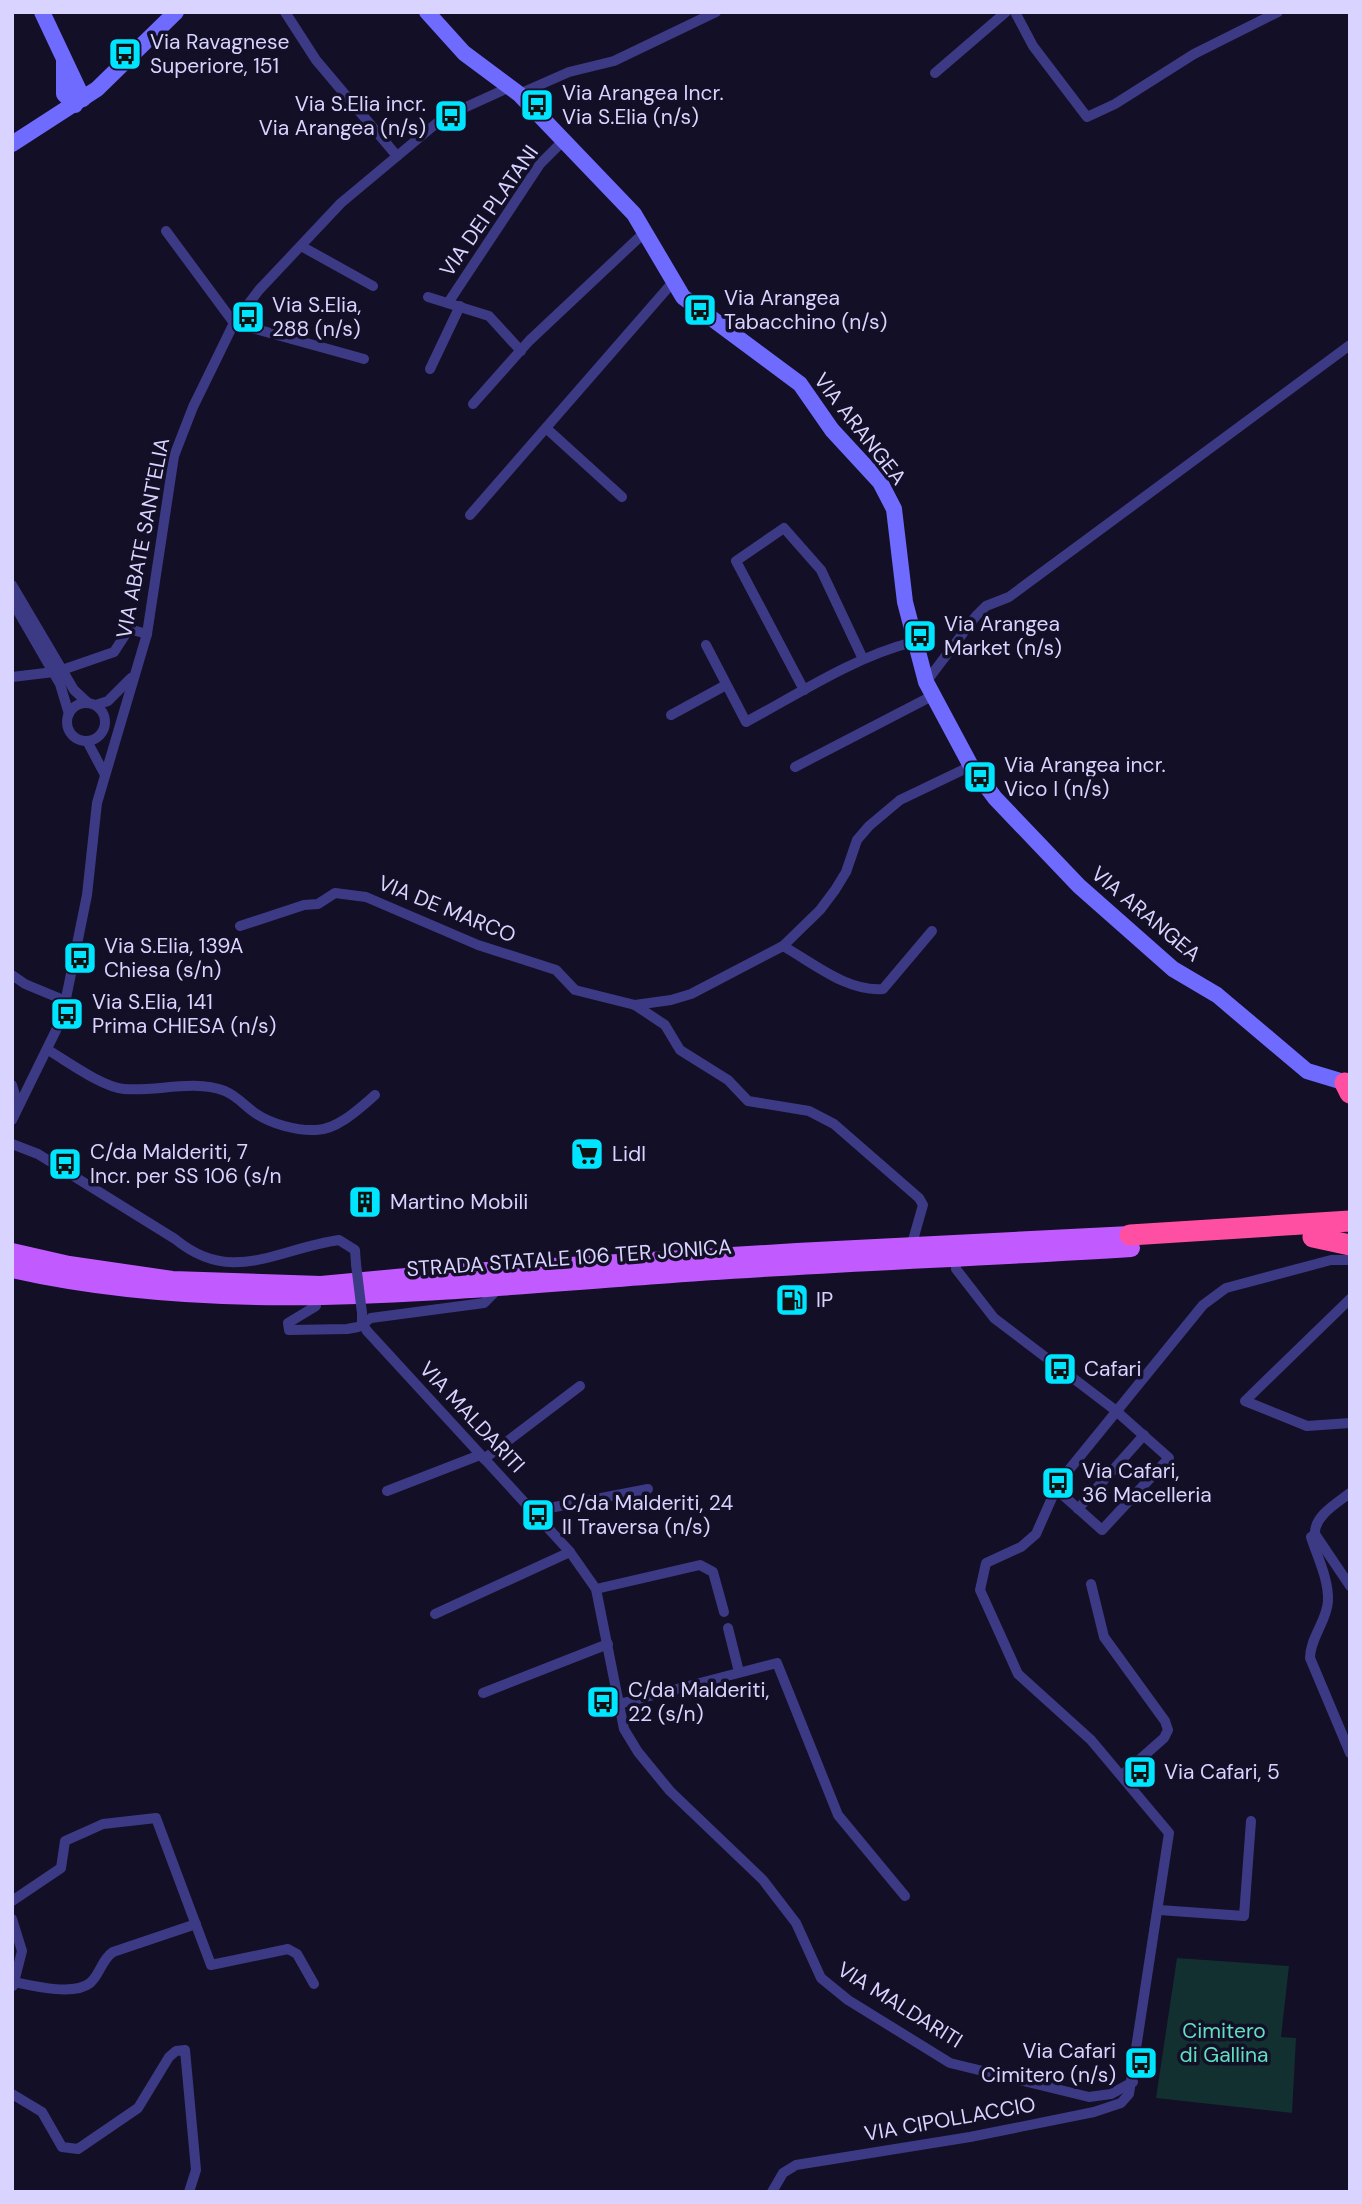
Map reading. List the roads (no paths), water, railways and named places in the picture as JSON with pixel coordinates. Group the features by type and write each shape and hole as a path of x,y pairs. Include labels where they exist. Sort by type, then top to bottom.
{"highway":[{"path":"1130,1242 1350,1221"},
{"path":"1130,1242 1350,1234"},
{"path":"1313,1237 1350,1244"}],"main road":[{"name":"STRADA STATALE 106 TER JONICA","path":"12,1252 69,1265 172,1280 293,1285 911,1247 1130,1242"},
{"name":"STRADA STATALE 106 TER JONICA","path":"12,1269 66,1281 171,1293 316,1297 834,1262 956,1259 1130,1242"}],"street":[{"path":"42,12 64,57 79,102"},
{"path":"12,144 79,102 141,49 176,12"},
{"path":"285,12 316,60 397,156"},
{"name":"VIA ARANGEA","path":"427,12 464,53 515,91 634,214 683,297 800,384 832,430 880,482 894,509 905,601 914,642 929,689 971,766 995,798 1079,886 1173,969 1217,995 1307,1071 1348,1087"},
{"name":"VIA ABATE SANT'ELIA","path":"12,1120 62,1018 87,895 97,803 147,634 174,456 193,407 234,323 258,290 341,203 444,117 569,72 614,61 716,12"},
{"path":"935,73 1006,12"},
{"path":"1015,12 1033,46 1087,117 1194,54 1278,12"},
{"path":"64,57 64,94 79,102"},
{"path":"42,125 60,96 63,80"},
{"name":"VIA DEI PLATANI","path":"448,303 540,164 563,141"},
{"path":"166,231 234,323 364,359"},
{"path":"473,404 521,351 646,231"},
{"path":"300,246 373,286"},
{"path":"470,515 673,282"},
{"path":"428,297 489,316 521,351"},
{"name":"VIA DEI PLATANI","path":"430,369 460,306"},
{"path":"795,767 929,689 986,607 1009,597 1350,345"},
{"path":"546,428 622,497"},
{"path":"804,690 736,561 784,528 821,570 863,659"},
{"path":"12,585 58,671 69,714 69,729 73,736 92,739"},
{"path":"12,601 58,671 74,690 96,707 105,727 92,739"},
{"path":"12,677 58,671 114,652 129,629 147,634"},
{"path":"706,645 746,722 863,659 914,642"},
{"name":"VIA ABATE SANT'ELIA","path":"96,707 108,701 133,676"},
{"path":"671,716 726,685"},
{"path":"69,714 73,708 96,707"},
{"path":"92,739 104,773"},
{"path":"635,1005 691,994 783,946 820,910 835,890 846,872 857,841 869,826 900,800 971,766"},
{"name":"VIA DE MARCO","path":"240,926 304,905 318,904 335,893 348,892 366,897 478,945 556,970 575,990 635,1005"},
{"path":"783,946 846,983 872,990 883,989 932,931"},
{"path":"12,975 25,984 65,1001"},
{"path":"635,1005 665,1025 680,1050 728,1080 748,1101 809,1111 834,1124 919,1198 923,1205 911,1247"},
{"path":"48,1050 121,1089 201,1086 225,1091 256,1114 300,1129 327,1128 356,1112 375,1095"},
{"path":"12,1085 18,1105"},
{"path":"12,1144 38,1154 192,1253 224,1264 243,1263 339,1240 355,1250 362,1318"},
{"path":"956,1259 956,1269 994,1318 1115,1410 1169,1458 1102,1530 1056,1489"},
{"path":"1133,2082 1169,1833 1091,1740 1018,1674 980,1590 986,1563 1021,1547 1036,1534 1056,1489 1115,1410 1203,1306 1226,1288 1331,1260 1350,1260"},
{"path":"316,1297 316,1306 288,1323 289,1330 347,1329 362,1318 484,1303 501,1286"},
{"path":"1350,1299 1245,1401 1307,1426 1350,1423"},
{"name":"VIA MALDARITI","path":"362,1318 482,1457 570,1552 596,1589 624,1728 638,1752 670,1791 763,1880 796,1923 821,1978 848,2000 950,2063 1089,2097 1111,2094 1133,2082"},
{"path":"387,1491 482,1457 580,1387"},
{"path":"1078,1509 1144,1436"},
{"path":"534,1511 649,1489"},
{"path":"1350,1493 1318,1520 1315,1534 1311,1537 1323,1570 1328,1601 1310,1647 1310,1658 1350,1753"},
{"path":"1315,1534 1350,1586"},
{"path":"435,1614 570,1552"},
{"path":"596,1589 700,1565 713,1572 724,1612"},
{"path":"1091,1584 1104,1637 1165,1721 1168,1730 1164,1738 1122,1775"},
{"path":"728,1628 739,1672"},
{"path":"483,1693 608,1644"},
{"path":"619,1704 777,1663 838,1815 905,1896"},
{"path":"12,1901 61,1868 62,1844 65,1841 103,1824 156,1818 211,1965 288,1949 297,1954 314,1983"},
{"path":"1159,1910 1244,1916 1251,1821"},
{"path":"13,1922 22,1951 13,1986 54,1990 83,1987 93,1980 103,1961 113,1952 196,1924"},
{"path":"12,2094 42,2112 62,2147 78,2148 138,2108 169,2057 176,2051 185,2050 196,2171 188,2192"},
{"name":"VIA CIPOLLACCIO","path":"772,2192 783,2173 796,2165 970,2137 1094,2112 1121,2103 1129,2094 1133,2082"}],"place":[{"name":"Via Ravagnese Superiore, 151","path":"125,54"},
{"name":"Via Arangea Incr. Via S.Elia (n/s)","path":"537,105"},
{"name":"Via S.Elia incr. Via Arangea (n/s)","path":"451,116"},
{"name":"Via Arangea Tabacchino (n/s)","path":"700,310"},
{"name":"Via S.Elia, 288 (n/s)","path":"248,317"},
{"name":"Via Arangea Market (n/s)","path":"920,636"},
{"name":"Via Arangea incr. Vico I (n/s)","path":"980,777"},
{"name":"Via S.Elia, 139A Chiesa (s/n)","path":"80,958"},
{"name":"Via S.Elia, 141 Prima CHIESA (n/s)","path":"67,1014"},
{"name":"Lidl","path":"587,1154"},
{"name":"C/da Malderiti, 7 Incr. per SS 106 (s/n","path":"65,1164"},
{"name":"Martino Mobili","path":"365,1202"},
{"name":"IP","path":"792,1300"},
{"name":"Cafari","path":"1060,1369"},
{"name":"Via Cafari, 36 Macelleria","path":"1058,1483"},
{"name":"C/da Malderiti, 24 II Traversa (n/s)","path":"538,1515"},
{"name":"C/da Malderiti, 22 (s/n)","path":"603,1702"},
{"name":"Via Cafari, 5","path":"1140,1772"},
{"name":"Via Cafari Cimitero (n/s)","path":"1141,2063"}],"park label":[{"name":"Cimitero di Gallina","path":"1224,2043"}]}
